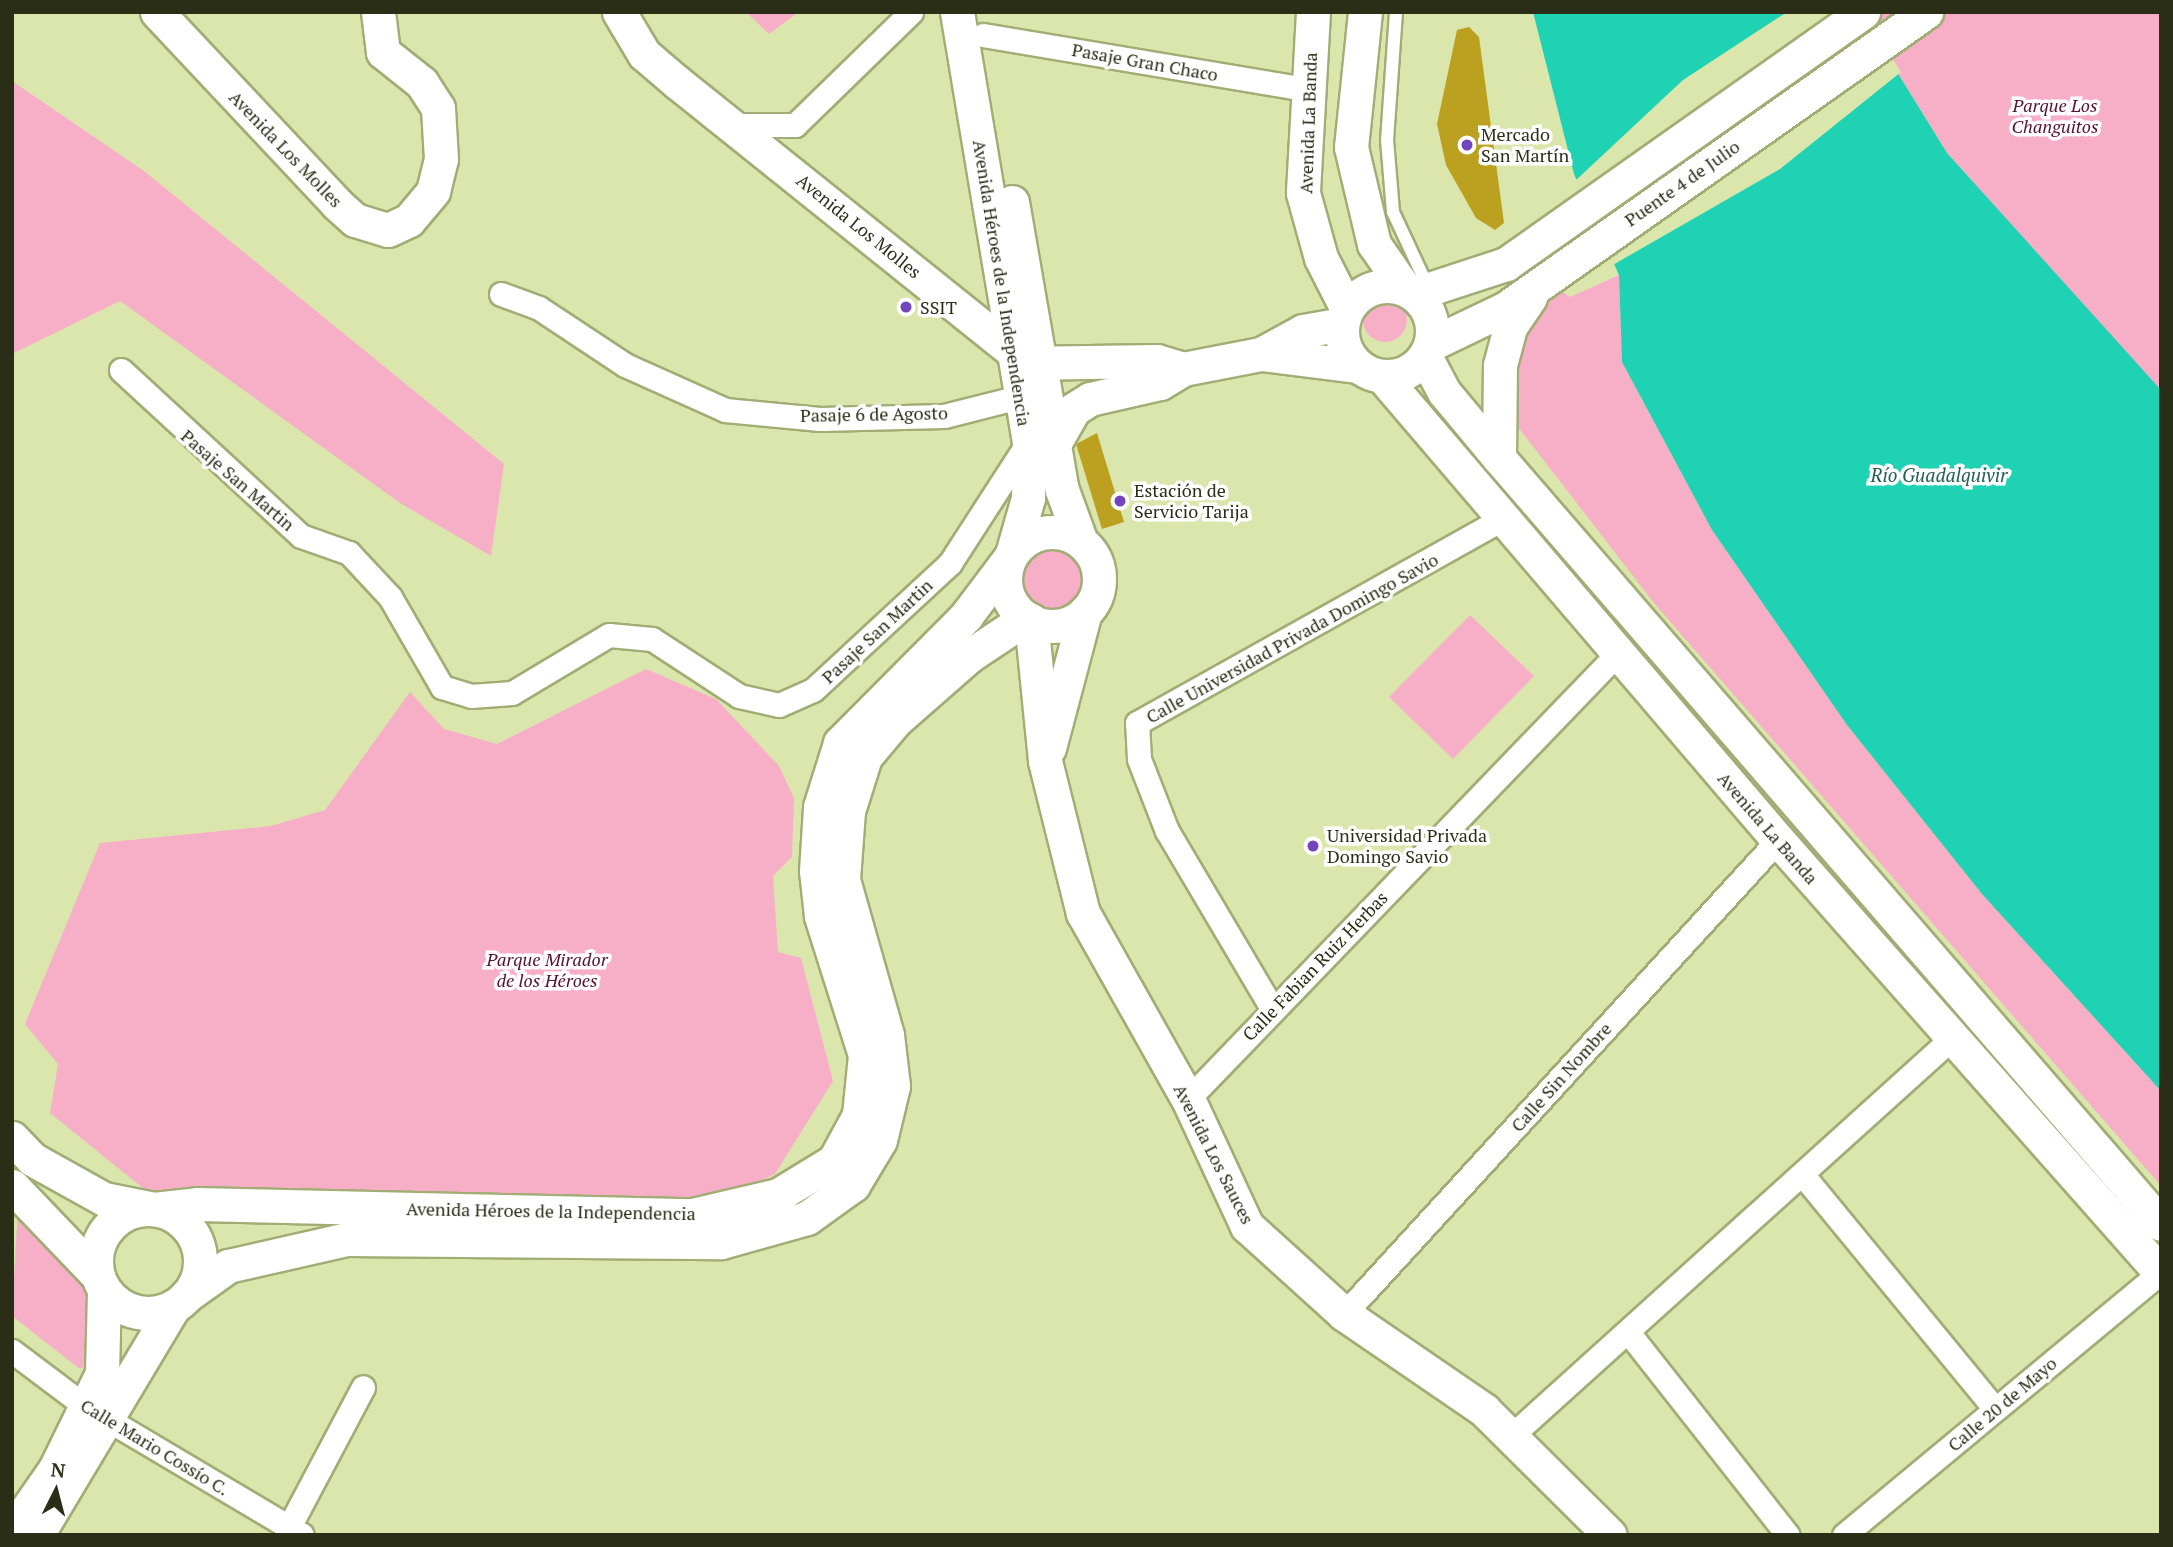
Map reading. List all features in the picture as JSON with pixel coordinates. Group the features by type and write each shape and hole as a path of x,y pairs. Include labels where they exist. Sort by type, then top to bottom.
{"street":[{"name":"Avenida Los Molles","path":"157,12 337,204 355,220 387,230 409,220 433,191 441,159 438,108 422,83 383,52 378,12"},
{"name":"Avenida Los Molles","path":"618,12 644,54 1023,358"},
{"path":"788,170 785,144 795,125 911,12"},
{"name":"Avenida Héroes de la Independencia","path":"12,1138 32,1159 104,1199 154,1209 197,1204 693,1215 778,1195 834,1161 859,1115 865,1055 821,916 820,807 840,743 966,616 1011,556 1041,443 957,12"},
{"name":"Avenida La Banda","path":"1313,12 1303,193 1321,258 1345,316"},
{"path":"1261,354 1370,371 1406,372 1428,350 1429,313 1416,290 1374,244 1351,147 1365,12"},
{"name":"Puente 4 de Julio","path":"1416,290 1506,264 1863,12"},
{"name":"Puente 4 de Julio","path":"1428,350 1506,308 1926,12"},
{"name":"Avenida Héroes de la Independencia","path":"980,23 1023,358 1023,396 1081,542"},
{"name":"Pasaje Gran Chaco","path":"980,23 1307,89"},
{"path":"730,124 795,125"},
{"path":"1499,458 1496,393 1504,346 1524,303 1548,276"},
{"path":"1041,443 1074,409 1090,399 1160,383 1183,369 1261,354 1303,331 1345,316 1379,286 1416,290"},
{"name":"Pasaje 6 de Agosto","path":"501,294 539,308 625,365 725,410 820,419 944,416 1023,396"},
{"path":"1345,316 1345,347 1370,371"},
{"name":"Avenida La Banda","path":"1428,350 1444,392 1499,458 2161,1224"},
{"path":"1023,358 1157,361 1183,369"},
{"name":"Pasaje San Martin","path":"121,370 301,536 349,553 390,597 442,687 471,696 512,694 609,635 652,639 738,696 779,705 813,690 950,563 1041,443"},
{"name":"Avenida La Banda","path":"1370,371 1506,517 1778,840 2160,1273"},
{"name":"Calle Universidad Privada Domingo Savio","path":"1273,1010 1167,831 1139,759 1137,723 1506,517"},
{"path":"1052,532 1081,542 1098,577 1085,612 1059,625 1028,619 1007,592 1011,556 1023,542 1052,532"},
{"name":"Avenida Los Sauces","path":"1045,761 1085,612"},
{"name":"Avenida Héroes de la Independencia","path":"180,1301 228,1266 347,1240 720,1242 807,1218 853,1185 880,1140 892,1086 887,1035 843,879 848,811 865,757 896,720 969,656 1028,619"},
{"name":"Avenida Los Sauces","path":"1028,619 1045,761 1083,913 1188,1099 1247,1226 1344,1314 1484,1410 1610,1535"},
{"name":"Calle Fabian Ruiz Herbas","path":"1188,1099 1618,653"},
{"name":"Calle Sin Nombre","path":"1344,1314 1778,840"},
{"path":"1510,1437 1952,1038"},
{"path":"1802,1174 1995,1409"},
{"path":"12,1186 101,1283 136,1311 180,1301"},
{"path":"12,1531 55,1469 96,1413 180,1301 200,1266 196,1243 183,1223 154,1209 136,1210 107,1227 95,1259 101,1283 102,1373 96,1413 37,1535"},
{"name":"Calle 20 de Mayo","path":"1844,1535 2160,1273"},
{"path":"1628,1332 1788,1535"},
{"name":"Calle Mario Cossío C.","path":"12,1351 96,1413 296,1531"},
{"path":"296,1531 363,1387"}],"lane":[{"path":"1396,12 1387,140 1393,212 1416,290"}],"green space":[{"path":"746,12 799,12 769,34"},
{"name":"Parque Los Changuitos","path":"1860,12 2161,12 2161,392 1947,153"},
{"path":"12,81 144,171 504,464 491,556 400,503 120,301 12,354"},
{"path":"1619,275 1622,362 1712,530 1847,725 1982,894 2161,1091 2161,1186 1654,603 1511,418 1519,335 1536,308 1556,288 1570,297"},
{"path":"1385,298 1401,304 1407,320 1401,336 1385,342 1369,336 1363,320 1369,304"},
{"path":"1061,546 1082,561 1088,573 1086,593 1078,604 1061,614 1047,614 1030,604 1022,593 1020,573 1030,556 1041,548"},
{"path":"1470,615 1534,676 1453,759 1389,697"},
{"name":"Parque Mirador de los Héroes","path":"646,669 716,699 779,766 794,798 792,857 773,876 778,952 801,958 833,1081 775,1174 724,1199 154,1197 50,1113 58,1064 25,1024 100,843 271,826 325,810 410,692 444,729 497,744"},
{"path":"18,1206 76,1271 93,1304 92,1362 80,1369 12,1316"}],"water":[{"name":"Río Guadalquivir","path":"1533,12 1860,12 1947,153 2161,390 2161,1091 1982,894 1847,725 1712,530 1622,362 1619,275 1574,174"}],"pier":[{"path":"1787,12 1863,12 1901,72 1780,169 1611,266 1574,182 1683,80"}],"building":[{"name":"Mercado San Martín","path":"1469,27 1479,37 1504,223 1495,230 1476,218 1446,165 1437,124 1457,30"},
{"path":"1097,433 1124,522 1102,529 1076,444"}],"place":[{"name":"Mercado San Martín","path":"1467,145"},
{"name":"SSIT","path":"906,307"},
{"name":"Estación de Servicio Tarija","path":"1120,501"},
{"name":"Universidad Privada Domingo Savio","path":"1313,846"}]}
